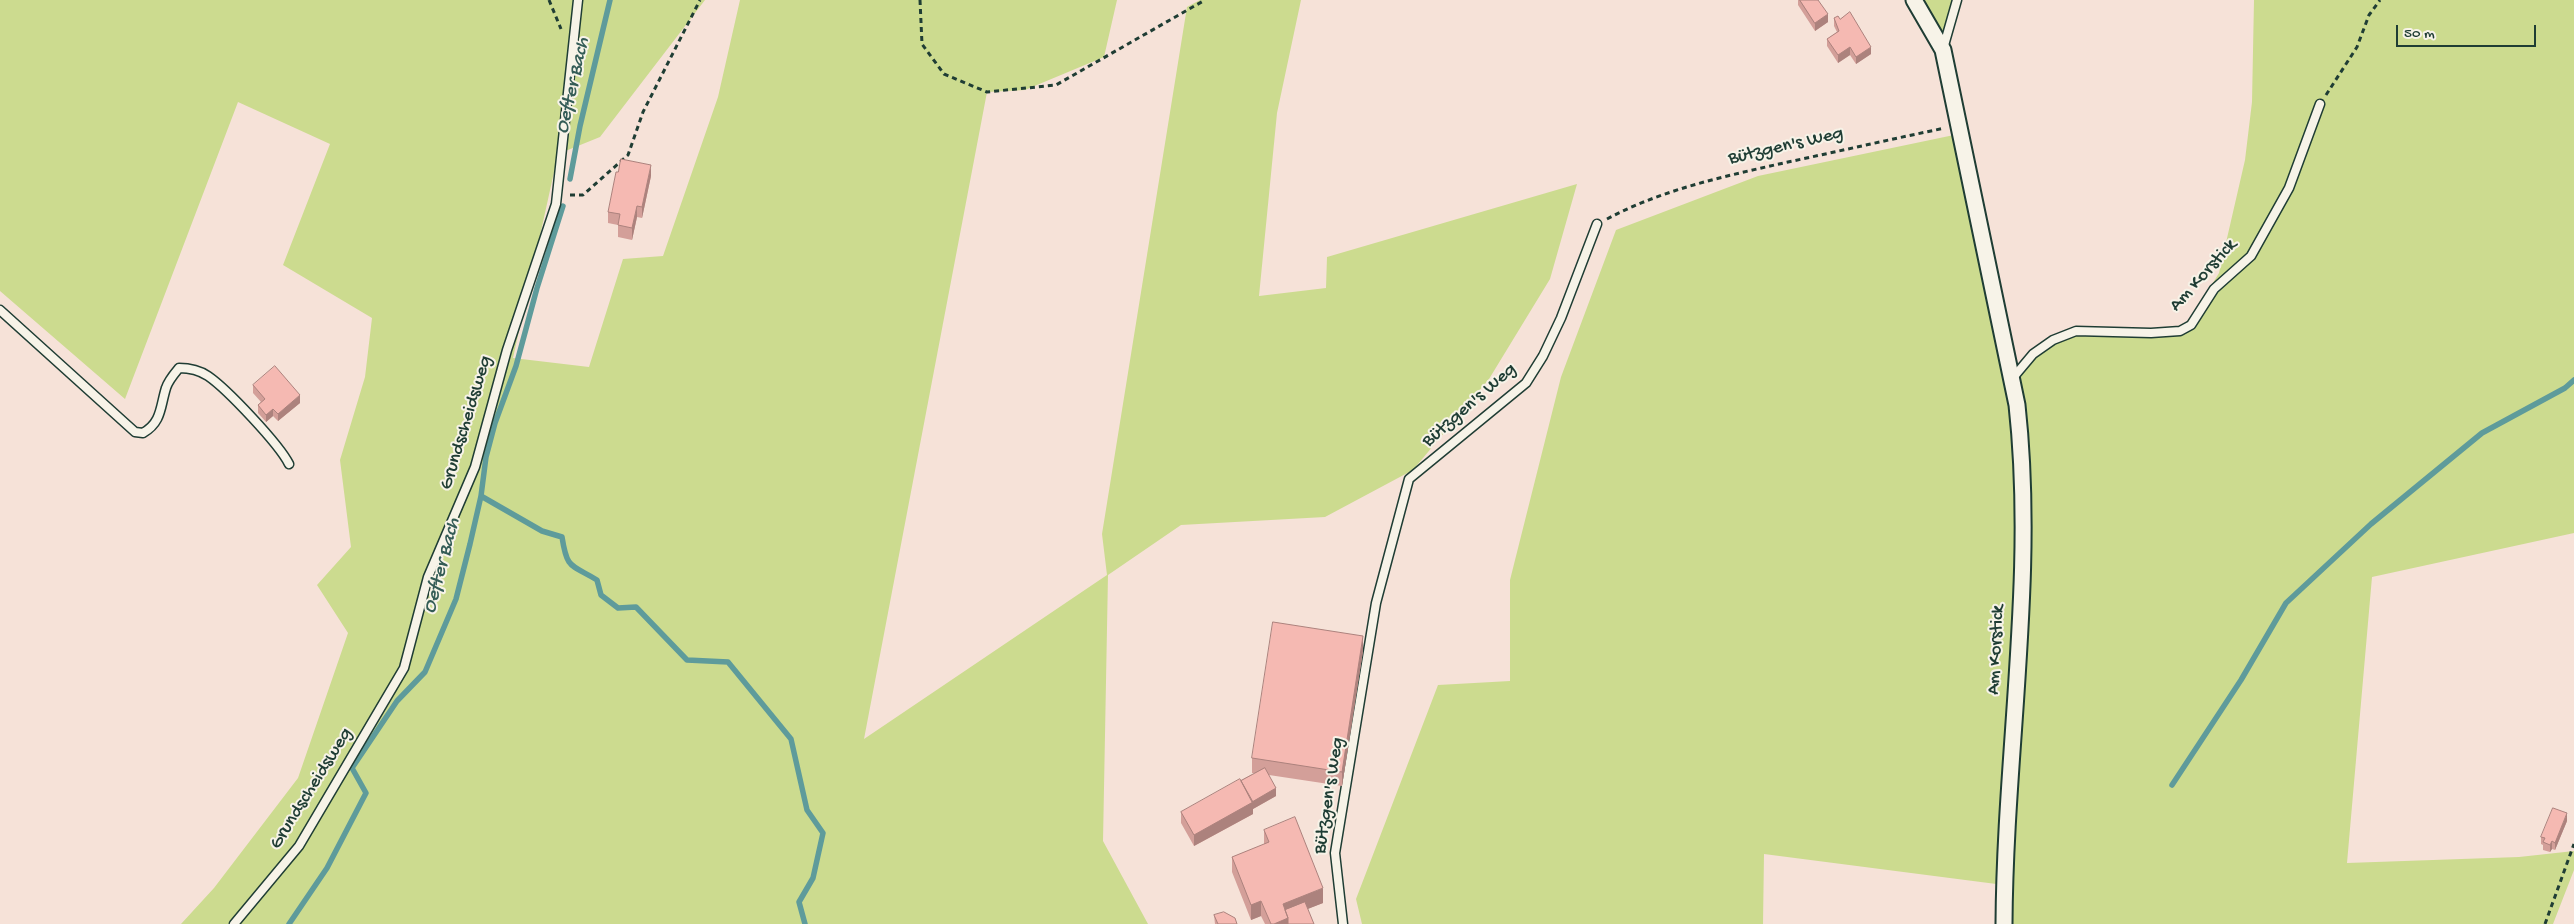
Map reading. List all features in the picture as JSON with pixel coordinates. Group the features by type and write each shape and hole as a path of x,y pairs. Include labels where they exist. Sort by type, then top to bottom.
{"street":[{"name":"Am Korstick","path":"1914,0 1943,50 2017,405 2023,463 2023,542 2004,852 2004,924"}],"lane":[{"name":"Grundscheidsweg","path":"234,924 299,846 404,668 428,577 474,467 507,350 558,194 578,0"},
{"name":"Am Korstick","path":"1943,50 1957,0"},
{"name":"Am Korstick","path":"2011,379 2032,354 2053,340 2076,331 2151,334 2180,331 2191,325 2214,289 2251,256 2289,188 2320,104"},
{"name":"Bützgen's Weg","path":"1343,924 1335,853 1376,604 1409,479 1526,383 1543,356 1561,318 1597,224"},
{"path":"0,310 135,432 143,433 158,420 164,404 166,386 179,368 189,368 208,376 228,394 290,464"}],"path":[{"path":"558,194 583,195 628,155 643,112 700,0"},
{"path":"920,0 922,44 944,74 987,92 1056,86 1205,0"},
{"path":"2320,104 2357,47 2369,15 2380,0"},
{"name":"Bützgen's Weg","path":"1597,224 1639,202 1673,191 1757,169 1958,125"},
{"path":"2545,924 2574,844"}],"green space":[{"path":"0,0 705,0 600,137 558,154 513,358 589,367 623,259 663,256 718,97 740,0 1117,0 1104,57 1025,90 987,92 864,739 1107,575 1102,534 1187,7 1200,0 1301,0 1277,113 1259,296 1326,288 1327,257 1577,184 1550,279 1489,379 1413,470 1325,517 1181,525 1108,575 1103,841 1148,924 181,924 214,888 298,778 348,633 317,585 351,547 340,460 365,377 372,318 283,265 330,144 238,102 125,399 0,291"},
{"path":"1914,0 1957,0 1943,49"},
{"path":"2254,0 2574,0 2574,533 2372,577 2347,863 2519,857 2574,851 2574,870 2553,924 2004,924 2004,885 1764,854 1763,924 1362,924 1356,899 1438,685 1510,681 1510,580 1561,377 1616,230 1758,176 1954,135 2011,380 2041,348 2066,336 2115,330 2180,331 2200,304 2219,273 2245,160 2252,102"}],"building":[{"path":"1800,0 1818,0 1828,14 1815,23"},
{"path":"1850,12 1871,47 1856,57 1850,47 1838,55 1827,39 1839,31 1834,18 1838,16 1840,19"},
{"path":"621,159 651,165 642,207 637,206 632,228 618,225 620,214 608,212 616,172 618,172"},
{"path":"275,366 300,395 278,414 273,409 266,415 258,405 265,399 253,385"},
{"path":"1273,622 1363,636 1342,772 1252,758"},
{"path":"1265,768 1276,788 1252,802 1241,781"},
{"path":"1240,779 1253,802 1194,835 1181,812"},
{"path":"2553,808 2567,813 2555,843 2552,841 2550,845 2543,842 2545,838 2541,837"},
{"path":"1295,817 1323,888 1283,904 1288,918 1271,924 1261,901 1251,905 1232,857 1269,842 1264,830"},
{"path":"1305,902 1314,924 1288,924 1285,910"},
{"path":"1224,912 1235,918 1237,924 1218,924 1214,915"}],"waterway":[{"name":"Oefter Bach","path":"570,179 580,126 610,0"},
{"name":"Oefter Bach","path":"289,924 327,868 366,793 352,768 397,701 425,672 456,599 481,496 486,457 495,423 516,366 537,288 563,206"},
{"path":"2172,785 2241,680 2286,603 2371,524 2482,433 2565,388 2574,380"},
{"path":"481,496 542,531 562,537 568,560 575,568 597,580 601,595 618,608 636,607 687,660 728,662 791,739 807,810 823,833 813,878 799,902 805,924"}]}
